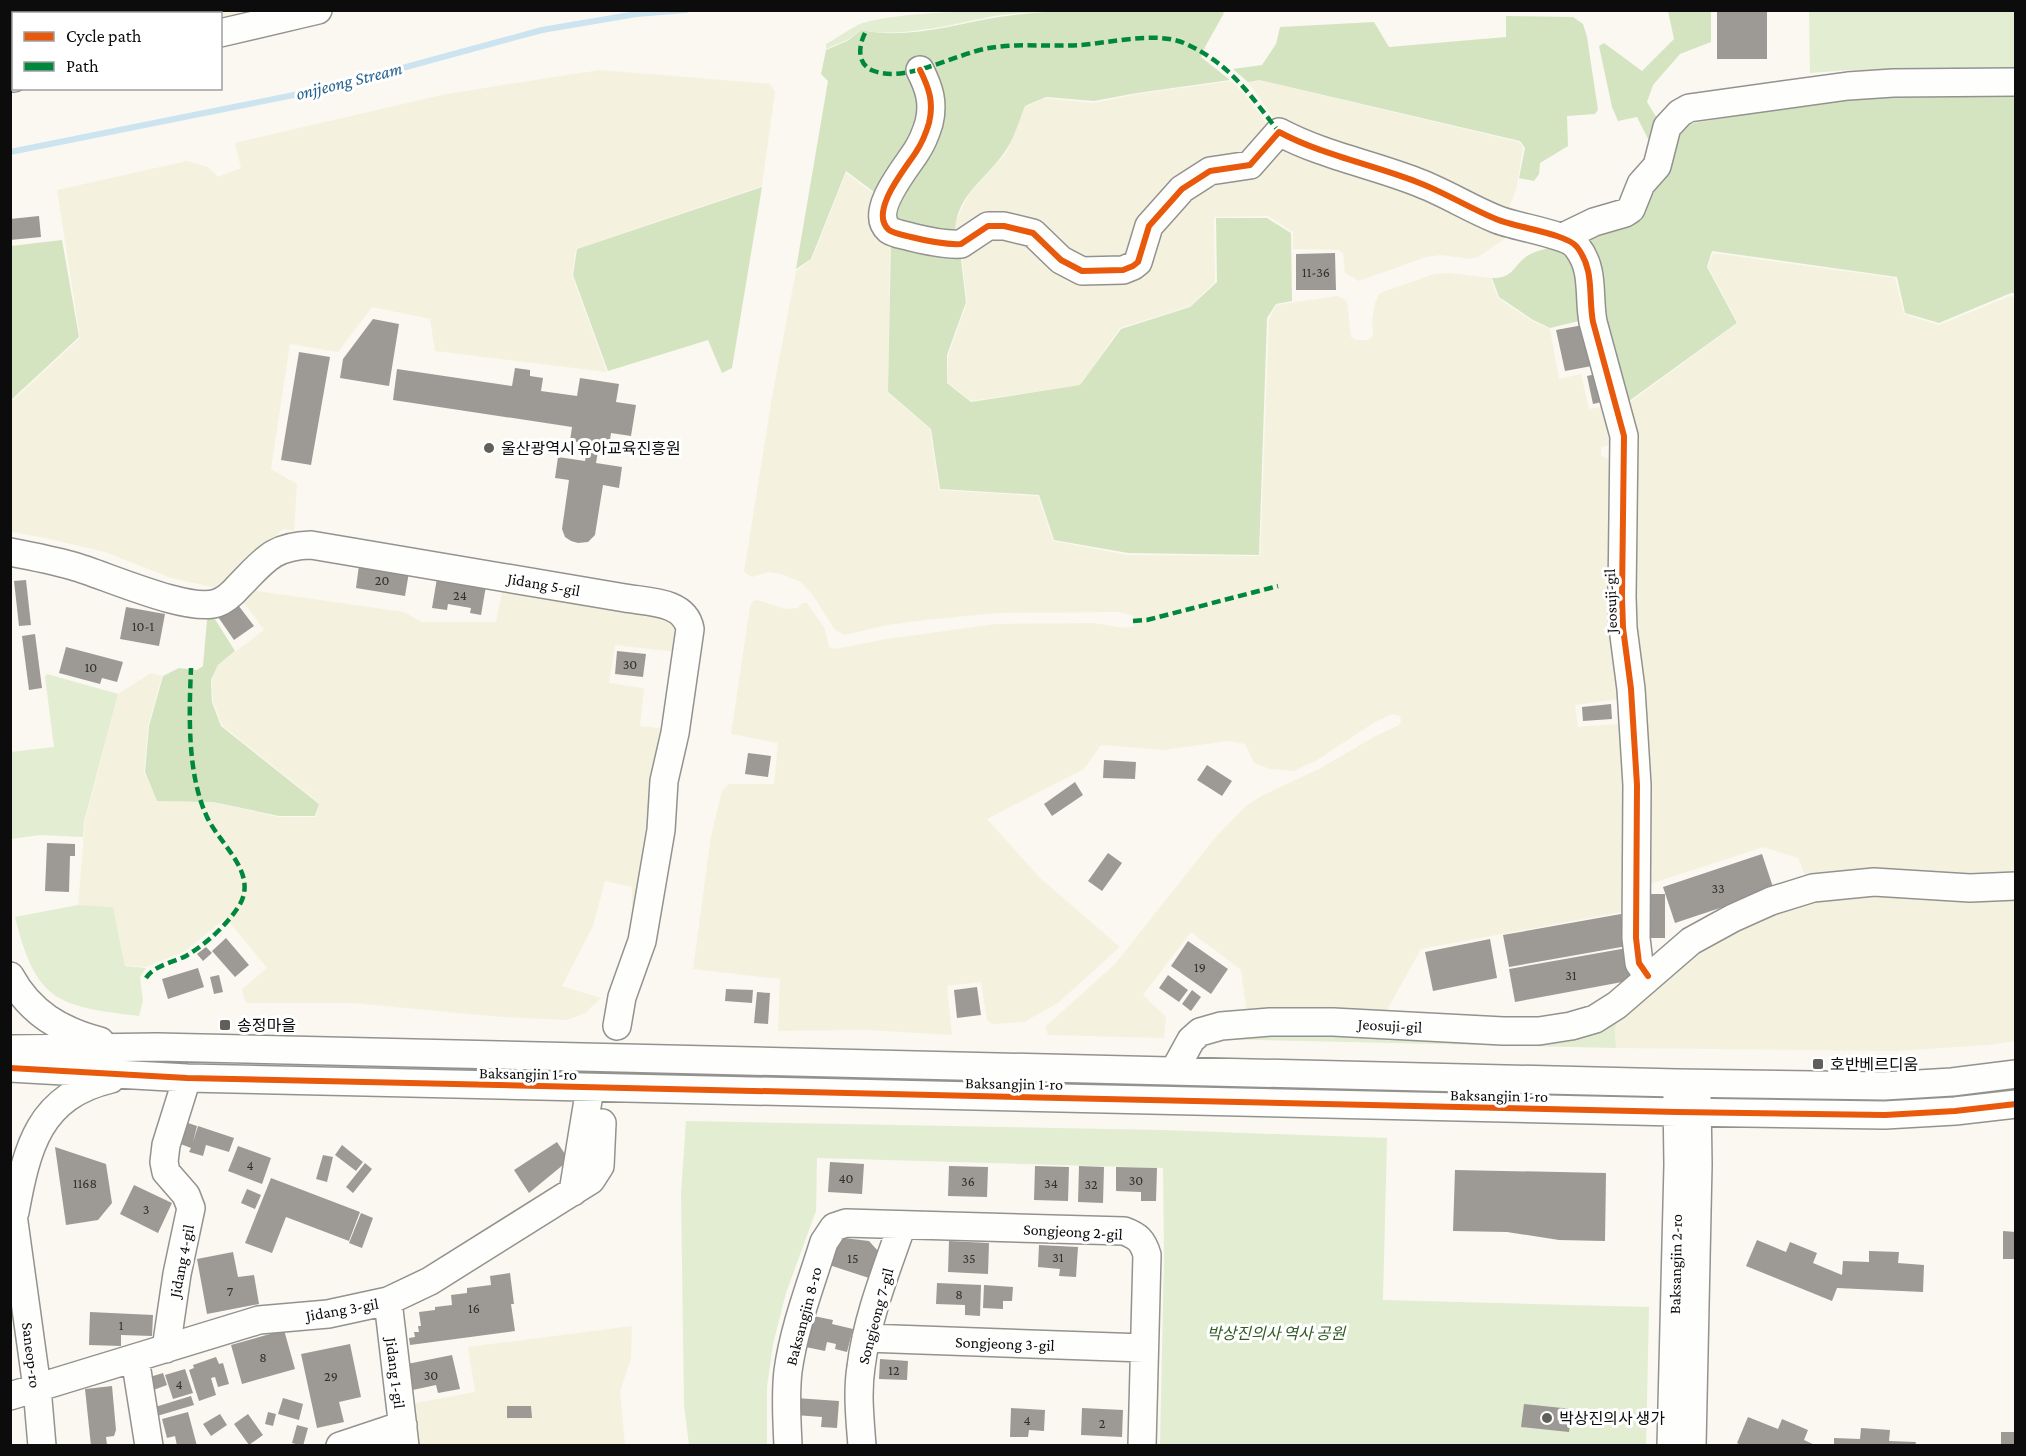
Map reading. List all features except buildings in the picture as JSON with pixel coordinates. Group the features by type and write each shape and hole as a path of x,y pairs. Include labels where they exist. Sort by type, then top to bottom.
{"street":[{"path":"222,33 318,10"},
{"path":"920,70 930,91 931,110 917,150 893,186 883,213 887,227 902,235 961,244 988,226 1004,226 1033,234 1061,260 1082,271 1101,272 1123,270 1138,262 1149,225 1182,189 1210,171 1250,165 1279,132 1300,143 1438,189 1496,219 1540,233 1563,237 1594,222 1631,209 1641,184 1657,166 1667,127 1680,113 1689,108 1848,86 1893,83 2016,82"},
{"name":"Jeosuji-gil","path":"1563,237 1572,241 1590,273 1590,308 1624,436 1622,597 1623,628 1632,689 1637,785 1636,938 1639,963 1648,976"},
{"name":"Jidang 5-gil","path":"10,552 72,565 192,604 217,603 228,597 268,557 280,550 310,545 620,597 663,605 682,612 687,617 690,629 675,733 664,781 661,830 642,941 622,997 616,1026"},
{"name":"Jeosuji-gil","path":"1174,1071 1191,1040 1200,1032 1221,1026 1270,1022 1333,1022 1539,1031 1595,1019 1617,1005 1648,976 1692,941 1733,918 1771,901 1813,888 1874,882 1970,888 2016,886"},
{"path":"10,976 18,990 45,1018 62,1028 122,1047"},
{"name":"Baksangjin 1-ro","path":"10,1049 122,1047 1884,1086 1952,1082 2016,1074"},
{"name":"Baksangjin 1-ro","path":"10,1068 187,1078 1687,1112 1885,1115 1955,1112 2016,1104"},
{"name":"Saneop-ro","path":"42,1446 37,1388 12,1206 34,1138 54,1107 70,1094 97,1082 126,1075"},
{"name":"Jidang 4-gil","path":"166,1348 177,1274 191,1208 186,1195 166,1172 164,1162 166,1145 187,1078"},
{"name":"Baksangjin 2-ro","path":"1671,1446 1678,1165 1687,1112 1687,1083"},
{"path":"573,1192 590,1088"},
{"name":"Baksangjin 2-ro","path":"1687,1112 1698,1165 1692,1446"},
{"name":"Jidang 3-gil","path":"10,1396 259,1320 328,1314 388,1302 430,1281 591,1180 600,1166 602,1122"},
{"name":"Songjeong 2-gil","path":"834,1227 846,1223 1124,1232 1135,1235 1143,1243 1147,1255 1142,1446"},
{"name":"Songjeong 7-gil","path":"862,1446 860,1369 866,1338 902,1225"},
{"name":"Baksangjin 8-ro","path":"788,1446 786,1404 788,1371 824,1242 834,1227"},
{"name":"Jidang 1-gil","path":"388,1302 404,1435"},
{"name":"Songjeong 3-gil","path":"866,1338 1144,1348"},
{"path":"135,1358 149,1446"},
{"path":"340,1446 404,1435"}],"shaded area":[{"path":"247,10 248,18 222,24 222,12 36,11"},
{"path":"600,70 770,84 775,92 762,186 576,249 572,275 607,372 435,351 430,319 372,307 338,352 290,344 271,469 297,484 294,531 283,529 221,589 171,578 105,552 11,532 11,402 80,338 57,190 187,161 208,167 218,177 241,168 235,143 446,94"},
{"path":"1258,80 1519,142 1523,148 1516,190 1508,210 1279,126 1248,82"},
{"path":"1231,81 1247,97 1272,131 1254,157 1221,165 1138,255 1096,267 1037,230 955,243 954,225 969,194 1006,153 1025,107 1045,98 1094,103 1137,94"},
{"path":"1277,141 1506,229 1506,238 1478,257 1470,259 1442,255 1426,257 1359,281 1345,273 1343,253 1339,250 1293,249 1293,232 1268,216 1214,217 1215,282 1190,306 1120,328 1080,385 971,401 947,382 948,356 967,302 961,251 987,230 1126,274 1165,212"},
{"path":"846,173 881,199 890,237 888,393 930,429 939,490 1038,496 1053,541 1128,555 1260,556 1269,319 1276,305 1337,296 1347,301 1351,337 1356,340 1368,340 1373,336 1372,321 1375,303 1380,293 1434,274 1449,273 1491,278 1498,298 1532,321 1550,329 1559,379 1581,374 1589,409 1610,406 1619,442 1601,447 1601,456 1619,463 1626,698 1575,705 1578,727 1628,723 1632,910 1421,949 1383,1017 1247,1014 1241,970 1191,932 1143,995 1166,1017 1164,1038 1048,1035 1045,1027 1115,964 1214,839 1245,807 1261,796 1319,769 1399,725 1400,716 1392,714 1375,722 1317,760 1294,771 1270,769 1254,763 1245,744 1228,741 1163,750 1101,745 1084,769 987,819 1040,878 1120,947 1058,1003 1024,1022 992,1024 987,1020 981,982 947,986 952,1035 867,1030 778,1031 780,979 693,969 711,836 722,791 729,784 774,784 778,743 731,734 750,607 753,601 757,600 785,609 798,608 802,603 807,603 825,629 829,647 835,649 887,639 996,624 1093,623 1126,628 1134,626 1133,616 1118,612 996,613 887,625 845,635 835,630 812,594 801,582 781,574 769,572 752,577 744,572 772,397 796,271 812,259"},
{"path":"1713,253 1895,278 1904,314 1939,325 2010,296 2015,297 2015,878 1806,878 1798,858 1763,847 1647,885 1622,408 1738,323 1708,267"},
{"path":"503,587 680,620 676,652 615,645 609,683 644,688 640,726 667,729 638,910 632,909 632,887 605,881 593,926 562,986 601,998 585,1013 567,1020 502,1017 352,1003 247,1003 242,989 267,968 226,918 185,951 146,967 125,965 113,907 78,905 85,822 118,694 151,673 162,676 148,726 144,772 157,801 213,802 279,817 316,817 319,803 222,725 213,701 212,680 218,665 264,630 240,597 251,590 404,612 422,622 496,622"},
{"path":"2015,893 2015,1041 1897,1051 1616,1048 1615,1029 1619,1017 1675,965 1760,915 1826,896"},
{"path":"632,1326 631,1358 620,1392 625,1445 410,1445 405,1405 475,1392 468,1347"}],"green space":[{"path":"985,10 1057,11 1001,15 913,31 862,30 847,40 826,49 826,44 863,23 907,15"},
{"path":"1073,10 1221,10 1224,13 1201,57 1230,80 1094,101 1046,97 1025,106 1008,148 963,203 955,227 955,242 904,231 882,198 846,171 811,259 796,269 828,81 821,74 826,50 847,41 862,30 879,33 913,32 1008,16"},
{"path":"1668,11 1711,11 1711,42 1680,54 1653,85 1647,102 1660,123 1654,139 1648,139 1637,117 1618,121 1612,107 1599,46 1604,43 1642,71 1674,39"},
{"path":"1809,11 2015,11 2015,69 1849,70 1810,73"},
{"path":"1506,16 1573,17 1583,24 1587,37 1598,110 1595,114 1567,116 1568,146 1540,163 1539,174 1534,181 1519,178 1525,148 1520,141 1259,80 1248,82 1233,69 1262,65 1276,44 1280,27 1374,22 1389,47 1506,37"},
{"path":"2015,91 2015,293 1939,323 1905,313 1897,277 1712,251 1707,267 1737,323 1622,406 1578,234 1626,217 1672,139 1683,128 1694,123 1813,103 1896,93"},
{"path":"762,187 732,368 722,373 708,340 608,371 573,275 577,249"},
{"path":"1216,218 1267,218 1291,233 1292,301 1276,304 1267,318 1259,555 1128,553 1054,540 1039,495 940,489 931,429 888,392 891,237 960,251 966,302 947,355 947,383 971,402 1080,385 1121,329 1190,307 1217,282"},
{"path":"62,240 79,337 11,400 11,246"},
{"path":"1560,245 1570,246 1587,319 1550,328 1533,320 1499,297 1492,278 1509,274 1531,254"},
{"path":"213,616 235,651 218,665 211,680 212,702 221,726 319,804 315,816 279,816 213,802 157,801 145,772 149,726 163,676 179,668 197,670 203,666 207,620"},
{"path":"47,674 118,694 84,822 83,837 40,835 11,839 11,752 54,747 45,677"},
{"path":"78,905 113,907 125,966 146,968 140,977 143,1001 139,1016 69,1003 54,995 42,983 32,967 15,917"},
{"path":"1619,1017 1615,1029 1616,1048 1213,1039 1213,1037"},
{"name":"박상진의사 역사 공원","path":"686,1121 1163,1130 1387,1138 1383,1300 1649,1307 1646,1445 1160,1445 1164,1257 1163,1168 817,1158 816,1211 786,1293 773,1344 767,1387 767,1445 689,1445 684,1405 681,1193"}],"waterway":[{"name":"onjjeong Stream","path":"10,152 329,88 542,30 636,14 686,10"}],"marked path":[{"path":"865,33 860,50 864,64 874,71 887,74 915,71 989,48 1022,45 1080,45 1146,38 1172,40 1200,51 1227,70 1279,132"},
{"path":"1133,621 1147,620 1278,586"},
{"path":"146,978 154,970 186,956 201,946 234,913 244,894 241,871 213,828 200,800 191,744 191,668"}],"cycle path":[{"path":"920,70 930,95 929,123 918,149 891,190 883,212 884,222 889,230 900,234 936,242 961,244 988,226 1004,226 1033,233 1061,260 1082,271 1123,270 1138,262 1149,226 1182,189 1210,171 1250,165 1279,132 1312,147 1427,186 1504,222 1563,238 1577,247 1583,256 1589,274 1593,322 1624,436 1622,597 1637,785 1636,938 1639,963 1648,976"},
{"path":"10,1068 187,1078 1677,1112 1885,1115 1955,1111 2016,1104"}],"place":[{"name":"울산광역시 유아교육진흥원","path":"489,448"},
{"name":"송정마을","path":"225,1025"},
{"name":"호반베르디움","path":"1818,1064"},
{"name":"박상진의사 생가","path":"1547,1418"}]}
